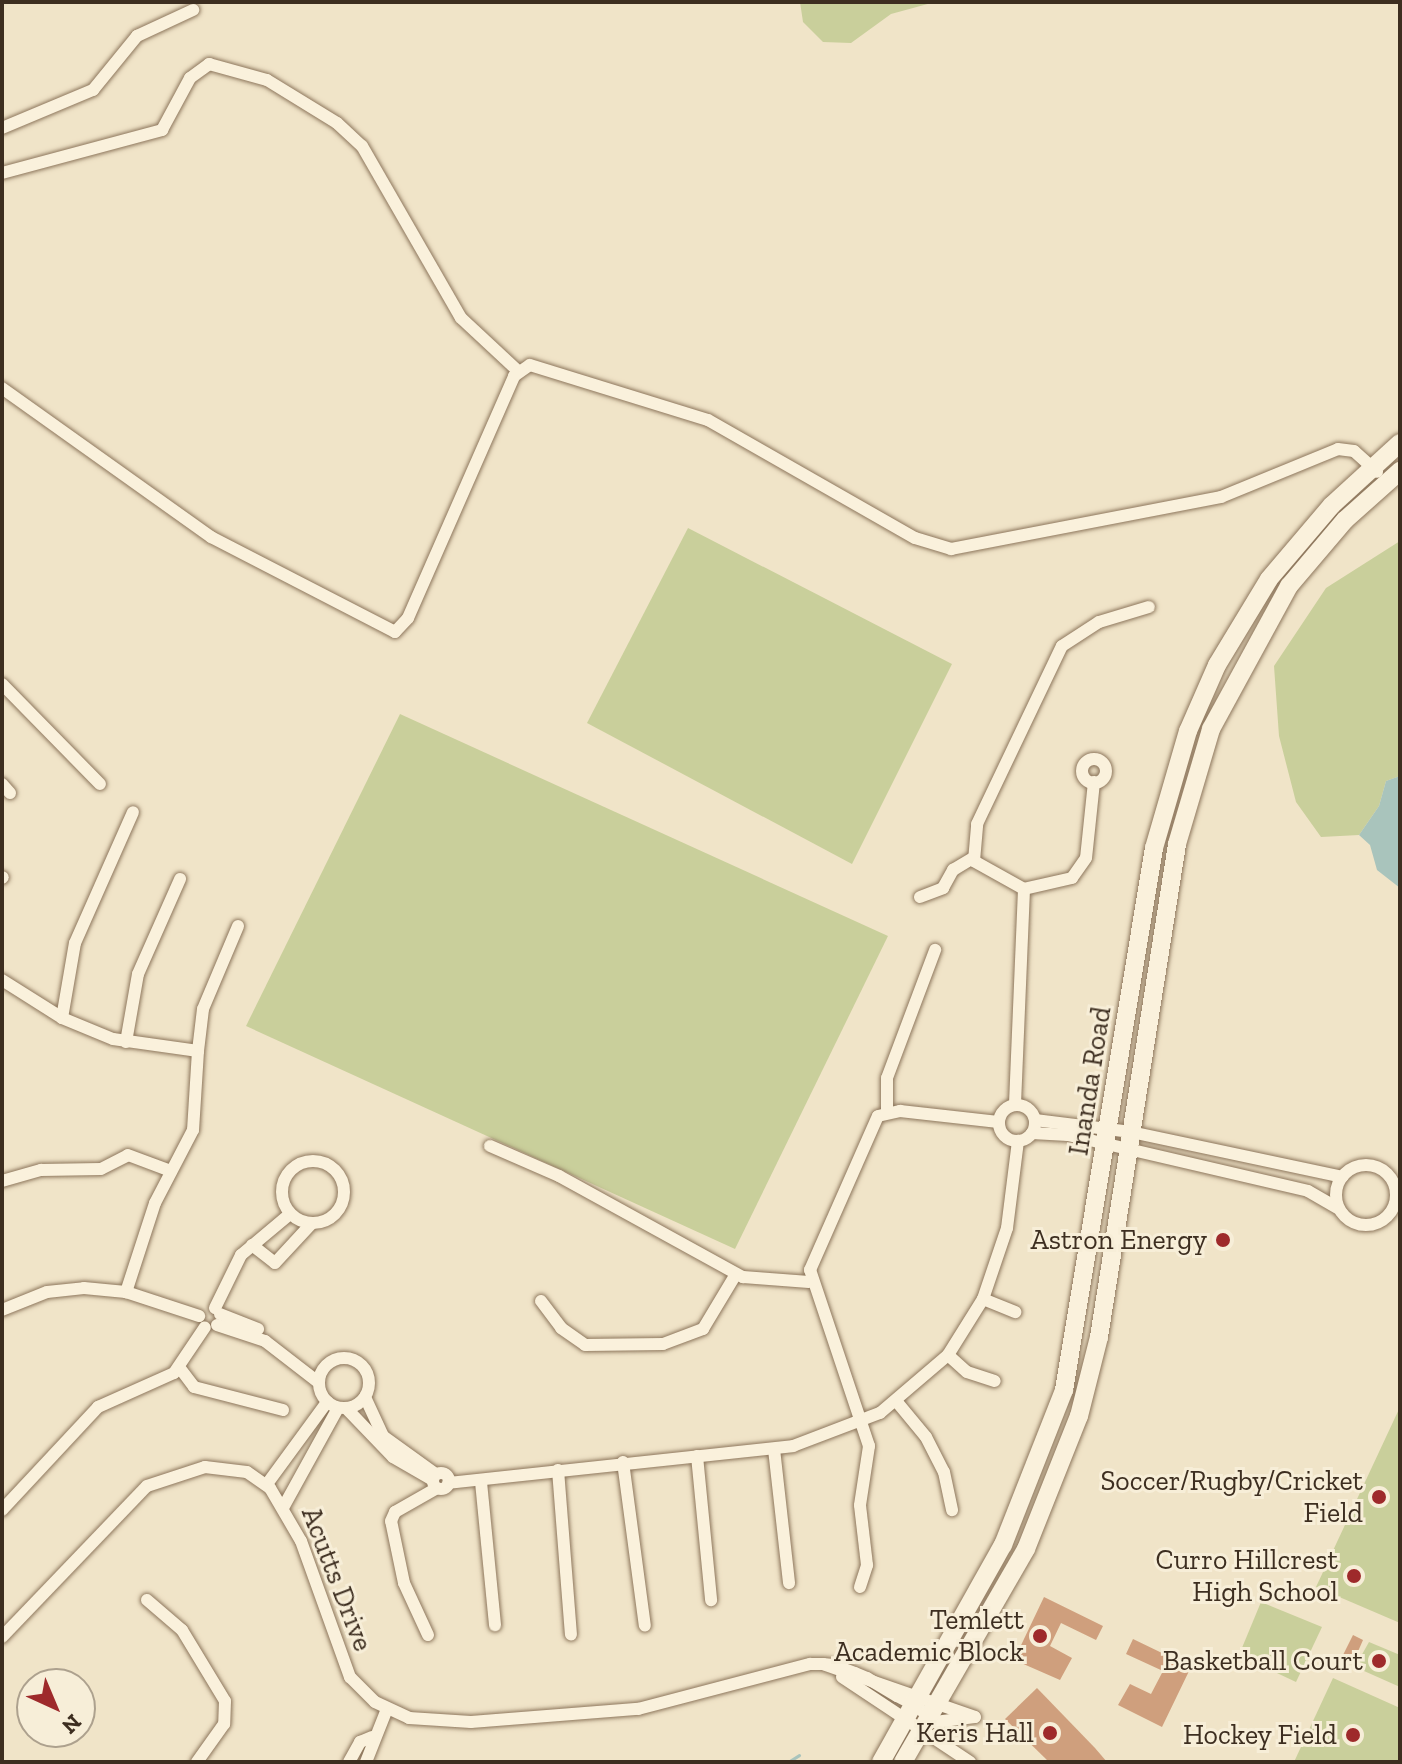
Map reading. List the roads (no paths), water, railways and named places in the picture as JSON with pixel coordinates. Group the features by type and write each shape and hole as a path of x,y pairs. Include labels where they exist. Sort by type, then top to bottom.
{"main road":[{"name":"Inanda Road","path":"903,1762 923,1711 1023,1504 1057,1413 1079,1331 1154,848 1188,731 1217,665 1269,579 1372,467 1400,443"},
{"name":"Inanda Road","path":"881,1762 923,1711 1026,1549 1058,1477 1099,1337 1177,844 1211,729 1289,586 1345,520 1394,477"}],"street":[{"path":"2,128 93,90 137,36 193,10"},
{"path":"2,173 162,130 190,78 209,64 267,80 337,123 362,146 461,318 517,370 543,367 708,420 915,538 951,549 1221,497 1338,449 1354,451 1372,467 1394,477"},
{"path":"2,388 211,537 349,614 395,632 408,618 517,370"},
{"path":"973,858 977,824 1062,646 1099,622 1149,607"},
{"path":"2,684 100,784"},
{"path":"973,858 989,874 1024,889 1068,881 1083,867 1094,782"},
{"path":"62,1018 75,943 133,812"},
{"path":"920,897 938,892 953,870 973,858"},
{"path":"126,1042 138,974 180,879"},
{"path":"998,1122 1015,1104 1024,889"},
{"path":"126,1292 171,1171 198,1109 200,1017 238,926"},
{"path":"887,1112 887,1078 935,950"},
{"path":"2,980 62,1018 126,1042 198,1051"},
{"path":"1015,1104 1028,1108 1034,1126"},
{"path":"860,1587 867,1565 860,1505 870,1455 863,1423 809,1282 872,1123 887,1112 998,1122"},
{"path":"998,1122 1005,1137 1018,1141"},
{"path":"1034,1126 1109,1137 1342,1177 1358,1166 1378,1167 1398,1190 1394,1216 1361,1226 1308,1191 1130,1141"},
{"path":"211,1318 265,1341 318,1382 337,1406 393,1457 439,1482 481,1482 623,1462 774,1449 863,1423 897,1402 948,1355 983,1299 1007,1228 1018,1141 1034,1126"},
{"path":"490,1146 559,1176 736,1274 775,1284 809,1282"},
{"path":"2,1181 41,1170 101,1169 128,1155 171,1171"},
{"path":"252,1245 275,1263 312,1223 333,1216 343,1201 342,1182 323,1163 305,1162 289,1172 282,1198 290,1214 312,1223"},
{"path":"1338,1208 1342,1177"},
{"path":"2,1510 98,1407 179,1367 211,1318 238,1259 290,1214"},
{"path":"541,1301 561,1328 585,1345 663,1344 703,1329 736,1274"},
{"path":"2,1310 64,1289 126,1292 211,1318 324,1366"},
{"path":"983,1299 1015,1312"},
{"path":"948,1355 967,1372 995,1381"},
{"path":"318,1382 324,1366 339,1358 362,1366 369,1381 365,1397 386,1439 439,1482"},
{"path":"179,1367 194,1387 283,1410"},
{"path":"267,1484 337,1406 365,1397"},
{"path":"897,1402 932,1449 952,1510"},
{"path":"284,1506 337,1406"},
{"path":"774,1449 789,1583"},
{"path":"697,1456 711,1600"},
{"path":"623,1462 645,1626"},
{"name":"Acutts Drive","path":"2,1637 156,1480 191,1468 220,1467 247,1472 267,1484 284,1506 342,1662 361,1689 387,1709 409,1718 471,1722 594,1714 687,1700 781,1670 823,1664 855,1673 923,1711"},
{"path":"558,1470 571,1634"},
{"path":"428,1635 413,1612 391,1525 395,1512 439,1482"},
{"path":"481,1482 495,1625"},
{"path":"147,1600 182,1630 225,1701 224,1724 197,1762"},
{"path":"823,1664 975,1717 935,1722 923,1711"},
{"path":"823,1664 970,1762"},
{"path":"366,1762 372,1737 387,1709"},
{"path":"349,1762 360,1742 372,1737"}],"water":[{"path":"1400,776 1400,888 1377,870 1370,845 1359,835 1379,806 1386,781"}],"waterway":[{"path":"788,1762 799,1755"}],"place":[{"name":"Astron Energy","path":"1223,1240"},
{"name":"Soccer/Rugby/Cricket Field","path":"1379,1497"},
{"name":"Curro Hillcrest High School","path":"1354,1576"},
{"name":"Temlett Academic Block","path":"1040,1636"},
{"name":"Basketball Court","path":"1379,1661"},
{"name":"Keris Hall","path":"1050,1733"},
{"name":"Hockey Field","path":"1353,1735"}]}
